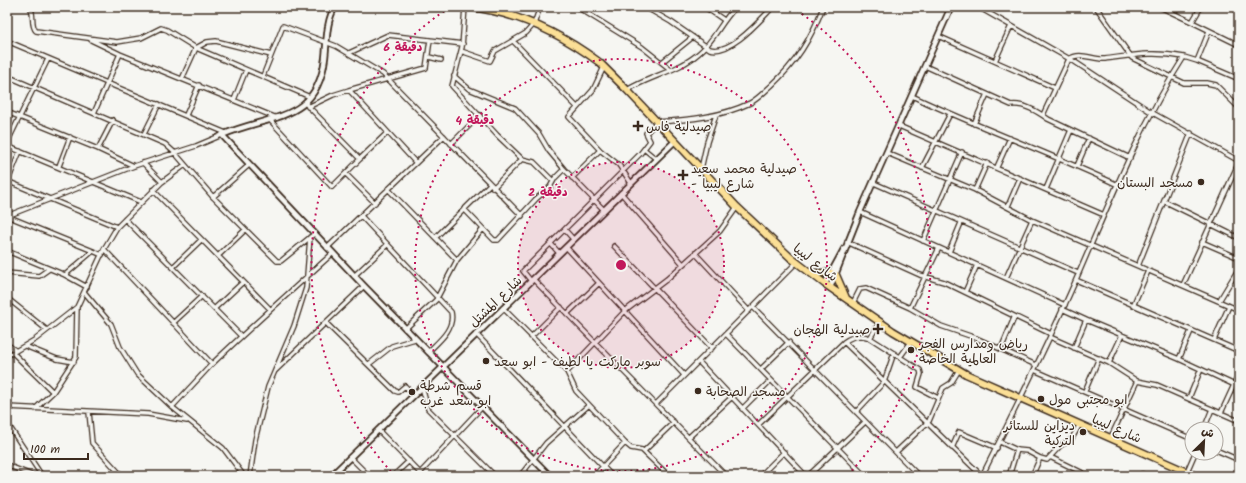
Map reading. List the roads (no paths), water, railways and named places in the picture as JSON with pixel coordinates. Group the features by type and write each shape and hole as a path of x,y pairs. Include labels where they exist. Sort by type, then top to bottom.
{"highway":[{"name":"شارع ليبيا","path":"469,7 506,14 534,24 573,44 604,67 737,207 797,262 827,286 911,342 959,370 1111,438 1186,474 1196,476"},
{"path":"810,273 833,274 846,298"}],"street":[{"path":"30,7 33,10 33,28 36,31 117,42 141,38 161,28 167,30 196,48 310,97"},
{"path":"465,7 463,44 452,86 480,115 497,136 522,159 534,162 553,181"},
{"path":"506,14 509,7"},
{"path":"461,51 489,61 495,51 523,35 534,24 540,7"},
{"path":"577,7 642,47 671,70"},
{"path":"645,7 693,37 706,47 716,50 727,47 750,30 772,8"},
{"path":"705,7 724,20"},
{"path":"627,90 641,82 671,70 697,55 706,47 724,20 736,7"},
{"path":"726,476 561,307 522,271 565,230 644,149 650,141 646,133 657,122 716,115 750,103 789,69 806,45 823,7"},
{"path":"827,286 848,242 951,7"},
{"path":"978,7 1069,59 1151,112 1192,133 1239,162 1183,285"},
{"path":"1096,7 1129,55 1139,62 1187,84 1207,83 1216,85 1239,108"},
{"path":"1160,7 1239,45"},
{"path":"1192,22 1201,7"},
{"path":"306,105 317,88 322,72 326,42 334,8"},
{"path":"263,76 283,26 326,42 349,53 389,79 489,185 522,216"},
{"path":"995,61 1011,26"},
{"path":"1197,61 1209,31"},
{"path":"349,53 385,35 463,44"},
{"path":"938,36 1055,88"},
{"path":"662,62 693,37"},
{"path":"88,38 120,54 277,118"},
{"path":"7,216 134,166 176,153 224,134 294,112 306,105 333,95 426,68 429,57 430,40"},
{"path":"7,41 186,115 224,134 249,165 312,236 327,248 550,476"},
{"path":"182,79 196,48 207,42 216,41 271,55"},
{"path":"513,41 577,107"},
{"path":"1043,114 1069,59 1076,56 1102,59 1158,53 1184,57 1197,61 1239,79"},
{"path":"94,112 120,54"},
{"path":"429,57 441,60"},
{"path":"844,342 926,424 982,476 1000,442 1065,305 1151,112 1184,57"},
{"path":"48,58 7,144 20,151 59,166 92,182 141,202"},
{"path":"925,66 1011,105 1018,103 1043,114 1046,119 1130,158"},
{"path":"604,67 593,90 569,117 600,150 619,165 631,183"},
{"path":"234,100 246,70"},
{"path":"7,76 162,142 176,153 185,166 213,197 279,262 312,236"},
{"path":"454,76 469,90 515,108 539,134 548,151 564,170 604,210"},
{"path":"186,115 199,85"},
{"path":"349,90 416,163"},
{"path":"974,124 987,94"},
{"path":"912,96 950,114 1059,158 1118,185"},
{"path":"144,134 159,104"},
{"path":"306,105 360,159"},
{"path":"7,112 70,137 134,166"},
{"path":"922,168 950,114"},
{"path":"451,144 480,115"},
{"path":"701,169 707,142 716,115"},
{"path":"269,119 330,186 333,186 346,174 387,133"},
{"path":"98,149 112,120"},
{"path":"899,126 997,167 1104,215"},
{"path":"1046,189 1071,130"},
{"path":"1138,266 1192,133"},
{"path":"327,248 444,136"},
{"path":"59,166 70,137"},
{"path":"997,167 1010,138"},
{"path":"1077,166 1089,138"},
{"name":"شارع المشتل","path":"331,476 674,141"},
{"path":"644,149 655,158"},
{"path":"572,178 600,150"},
{"path":"20,151 7,181 117,227"},
{"path":"923,241 962,152"},
{"path":"887,153 974,190 1008,206 1032,220 1239,310"},
{"path":"493,188 522,159"},
{"path":"143,163 162,182"},
{"path":"974,190 987,163"},
{"path":"213,197 249,165"},
{"path":"7,356 26,346 77,307 85,293 104,249 117,227 153,190 185,166"},
{"path":"464,209 497,241 522,216 536,199 550,187 553,181 564,170"},
{"path":"346,174 375,203"},
{"path":"1008,206 1020,178"},
{"path":"874,183 935,212 1019,247 1078,274"},
{"path":"436,237 489,185"},
{"path":"388,189 457,260"},
{"path":"153,190 270,309"},
{"path":"621,193 683,264"},
{"path":"1164,201 1239,238"},
{"path":"567,372 625,311 655,288 720,231 737,207"},
{"path":"860,212 1065,305"},
{"path":"7,216 102,255"},
{"path":"361,216 451,312 452,317 448,332 428,352"},
{"path":"125,219 241,336"},
{"path":"1006,278 1032,220"},
{"path":"949,252 961,223"},
{"path":"405,329 438,297 457,260 483,229"},
{"path":"218,256 245,230"},
{"path":"565,230 574,240"},
{"path":"250,476 261,413 273,374 294,326 308,276 312,236"},
{"path":"173,267 201,240"},
{"path":"848,242 926,277 944,282 965,292 1074,348 1108,363 1137,381 1157,385 1239,421"},
{"path":"1202,242 1239,258"},
{"path":"551,244 559,254"},
{"path":"354,276 387,245"},
{"path":"614,246 712,348"},
{"path":"566,247 684,375"},
{"path":"910,308 940,248"},
{"path":"104,249 212,364"},
{"path":"64,275 93,251"},
{"path":"7,252 49,268 87,287"},
{"path":"695,253 749,311"},
{"path":"172,407 212,364 241,336 270,309 294,290 332,254"},
{"path":"656,404 797,262"},
{"path":"965,292 977,265"},
{"path":"7,273 39,276 49,268"},
{"path":"1219,301 1239,268"},
{"path":"1133,306 1148,271"},
{"path":"1076,280 1239,351"},
{"path":"214,309 243,282"},
{"path":"567,314 599,282"},
{"path":"273,374 364,286"},
{"path":"853,303 860,289 863,287 910,308 941,326 1001,349 1085,391 1184,435"},
{"path":"85,293 111,324 120,347 137,374 187,420 214,438 244,476"},
{"path":"173,323 202,296"},
{"path":"7,298 47,330"},
{"path":"1214,340 1229,306"},
{"path":"35,410 53,392 74,362 77,353 77,307"},
{"path":"531,337 561,307"},
{"path":"753,307 919,476"},
{"path":"503,308 567,372 576,390 626,443 631,448 639,448 644,451 667,476"},
{"path":"1062,309 1239,386"},
{"path":"1001,349 1014,318"},
{"path":"1074,348 1086,320"},
{"path":"870,338 880,322"},
{"path":"326,323 396,392 405,386 414,395"},
{"path":"1179,359 1191,331"},
{"path":"476,334 612,476"},
{"path":"726,334 865,476"},
{"path":"1108,363 1122,335"},
{"path":"758,425 844,342 856,336 870,338 921,372 917,387 938,398"},
{"path":"369,364 392,346 415,338"},
{"path":"761,369 789,342"},
{"path":"900,357 911,342"},
{"path":"7,344 53,392"},
{"path":"26,346 57,359 74,362"},
{"path":"856,412 884,382 894,353"},
{"path":"1085,391 1098,358"},
{"path":"699,362 733,396 742,409 807,476 865,422"},
{"path":"1189,398 1201,369"},
{"path":"896,452 931,418 944,386 951,384 959,370"},
{"path":"1221,413 1239,374"},
{"path":"742,409 771,380"},
{"path":"1111,438 1137,381"},
{"path":"422,387 427,407 495,476"},
{"path":"689,437 733,396"},
{"path":"520,476 546,443 590,405"},
{"path":"7,407 35,410 148,414 187,420"},
{"path":"420,473 482,407"},
{"path":"1207,421 1212,409"},
{"path":"89,412 92,443 122,476"},
{"path":"644,451 674,422"},
{"path":"7,423 42,476"},
{"path":"1000,442 1017,450 1027,451 1045,460 1050,458 1059,447 1071,440 1080,424"},
{"path":"378,430 423,476"},
{"path":"952,448 960,432 997,448"},
{"path":"594,476 602,465 626,443"},
{"path":"1009,476 1017,450"},
{"path":"760,476 784,452"},
{"path":"1224,453 1239,460"},
{"path":"350,457 369,476"},
{"path":"1032,476 1040,458"},
{"path":"1050,458 1079,474 1089,476"},
{"path":"393,476 408,461"},
{"path":"1186,474 1192,461"},
{"path":"7,465 34,476"},
{"path":"909,476 914,471"},
{"path":"1139,476 1142,474 1147,476"}],"place":[{"name":"صيدلية فاس","path":"638,126"},
{"name":"صيدلية محمد سعيد - شارع ليبيا","path":"683,175"},
{"name":"مسجد البستان","path":"1201,182"},
{"name":"صيدلية الهجان","path":"878,329"},
{"name":"رياض ومدارس الفجر العالمية الخاصة","path":"911,350"},
{"name":"سوبر ماركت يا لطيف - ابو سعد","path":"486,361"},
{"name":"مسجد الصحابة","path":"698,391"},
{"name":"قسم شرطة ابو سعد غرب","path":"412,392"},
{"name":"ابو مجتبى مول","path":"1041,399"},
{"name":"ديزاين للستائر التركية","path":"1083,432"}]}
